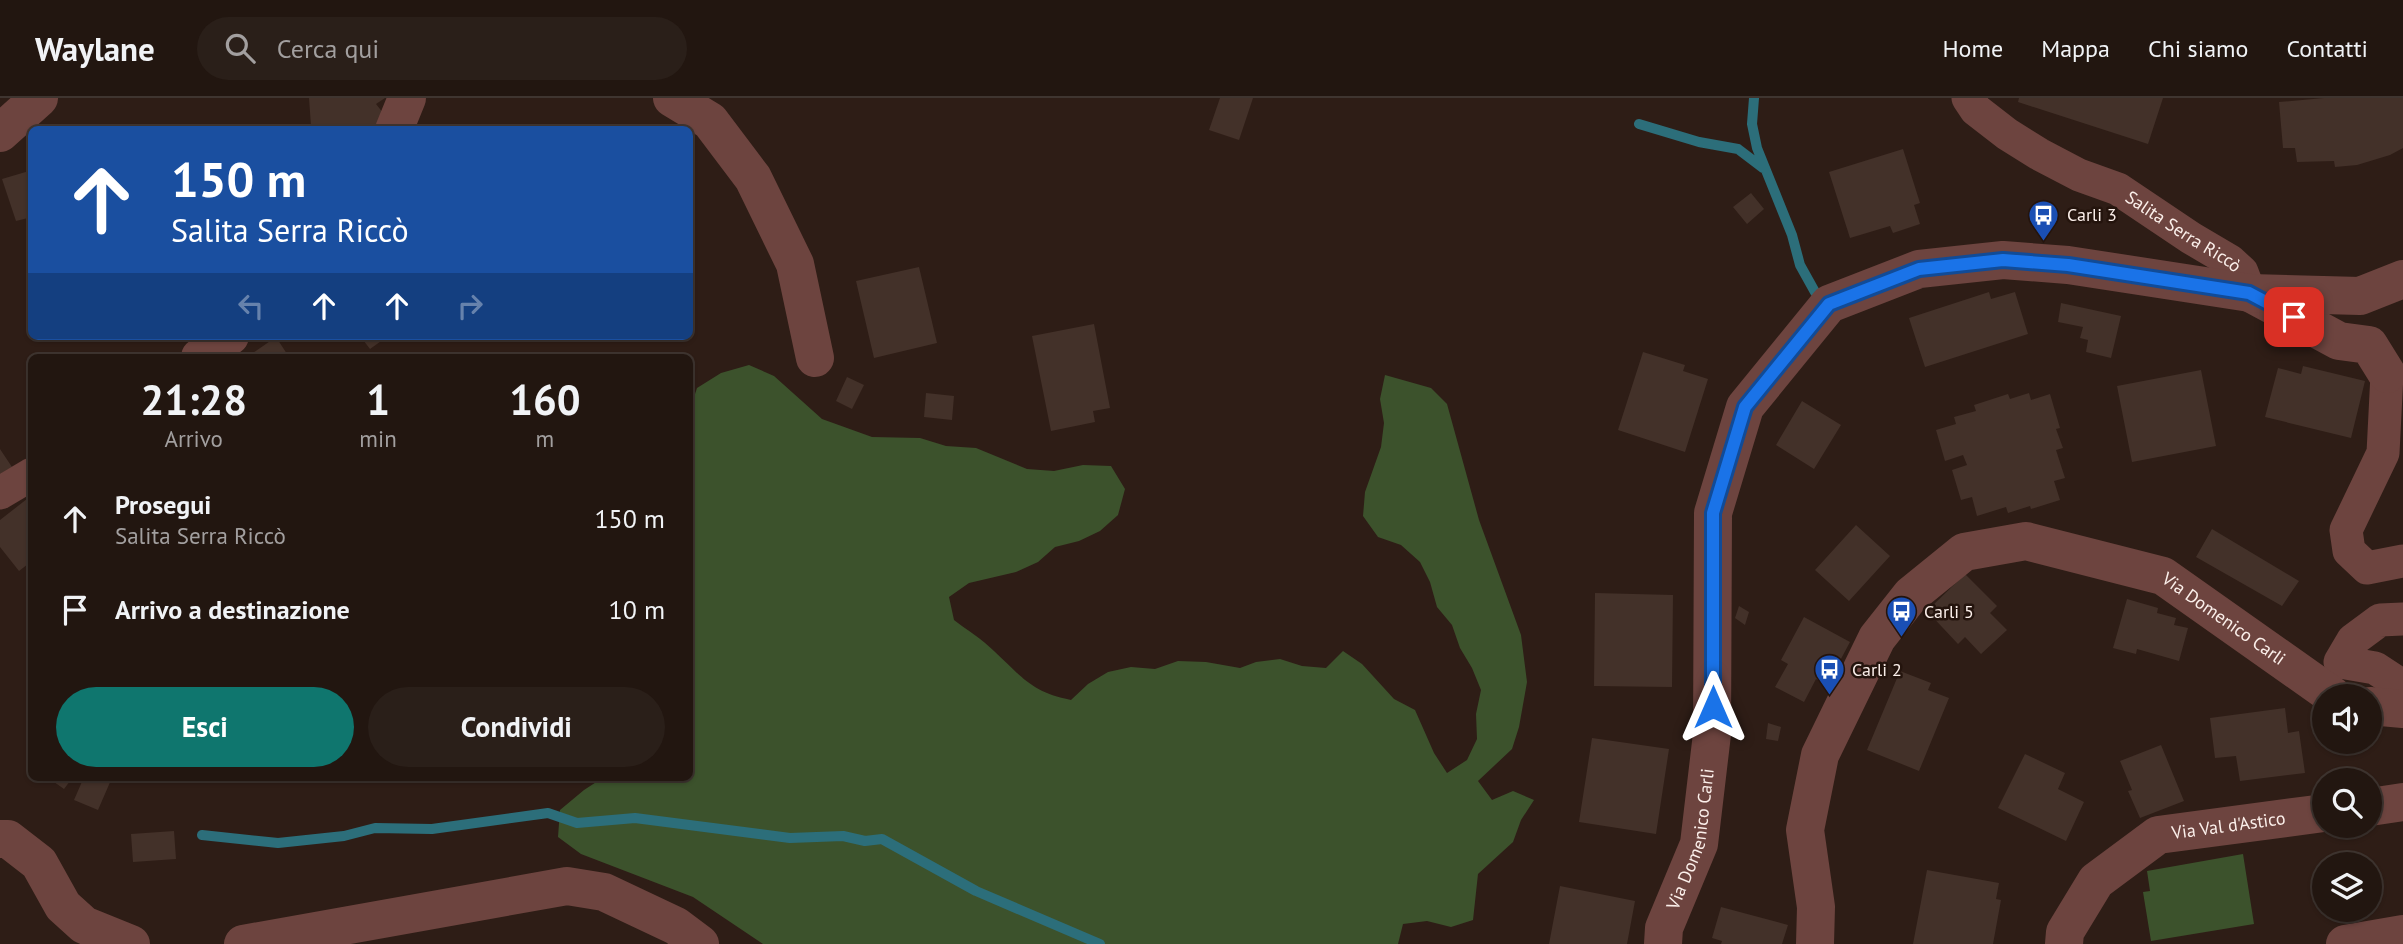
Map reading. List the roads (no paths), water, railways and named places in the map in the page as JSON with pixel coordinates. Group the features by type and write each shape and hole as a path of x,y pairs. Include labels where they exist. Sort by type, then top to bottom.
{"street":[{"path":"0,133 39,98"},
{"path":"396,126 407,98"},
{"path":"671,98 710,121 753,178 795,264 815,358"},
{"name":"Salita Serra Riccò","path":"1968,98 1976,110 2039,154 2079,175 2118,189 2230,261 2242,272 2249,293 2339,341 2370,345 2387,374 2383,453 2346,530 2349,551 2367,568 2403,561"},
{"name":"Via Domenico Carli","path":"1663,944 1664,928 1699,844 1712,734 1713,513 1745,407 1829,304 1919,269 2003,260 2068,265 2249,293 2360,296 2403,279"},
{"path":"204,354 224,340"},
{"path":"0,493 28,476"},
{"name":"Via Domenico Carli","path":"1815,944 1816,907 1805,830 1820,755 1877,638 1911,596 1964,552 2026,541 2163,576 2316,684"},
{"path":"2403,619 2380,620 2353,640 2340,662 2375,668 2403,686"},
{"path":"2382,707 2403,709"},
{"path":"2382,805 2403,802"},
{"name":"Via Val d'Astico","path":"2064,944 2065,932 2095,881 2158,835 2312,815"},
{"path":"0,839 8,839 39,863 63,906 84,925 131,944"},
{"path":"243,944 567,886 604,892 676,926 700,944"},
{"path":"2345,944 2403,934"}],"waterway":[{"path":"1754,98 1752,124 1757,148 1792,235 1800,265 1815,292"},
{"path":"1639,124 1699,142 1738,149 1763,168"},
{"path":"202,835 278,843 344,836 375,828 432,829 548,813 577,823 635,818 790,838 843,836 865,841 882,839 976,891 1100,944"}],"place":[{"name":"Carli 3","path":"2044,242"},
{"name":"Carli 5","path":"1901,639"},
{"name":"Carli 2","path":"1829,697"}]}
